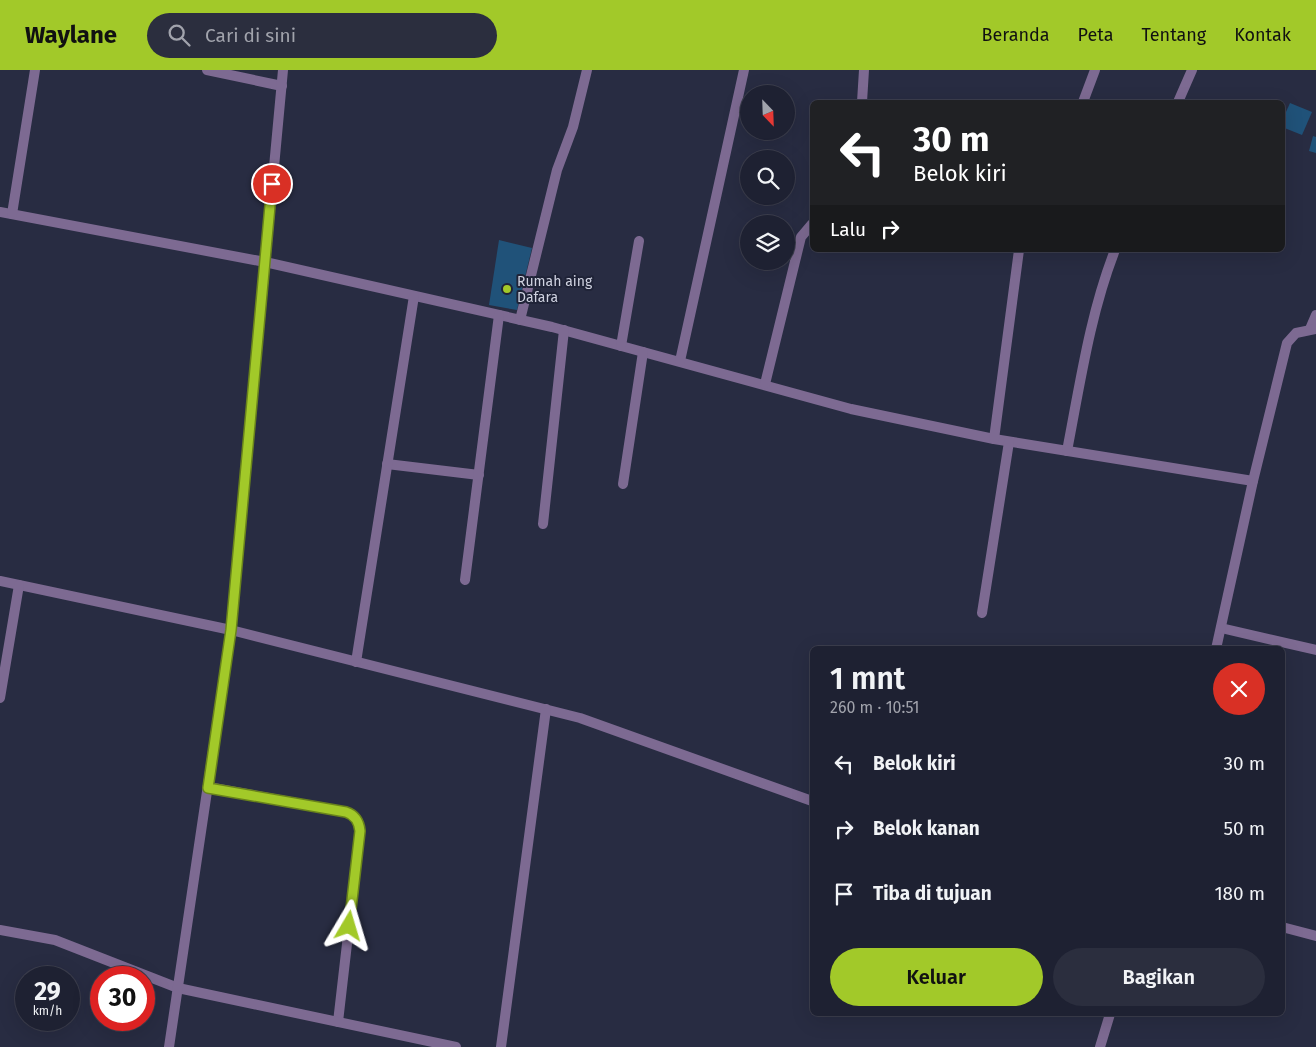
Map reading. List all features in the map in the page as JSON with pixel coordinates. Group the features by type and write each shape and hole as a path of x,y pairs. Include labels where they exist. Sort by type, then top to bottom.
{"street":[{"path":"12,214 35,70"},
{"path":"207,70 282,86"},
{"path":"169,1047 231,630 283,70"},
{"path":"520,320 557,170 573,127 587,70"},
{"path":"680,362 744,70"},
{"path":"862,100 864,70"},
{"path":"1084,100 1095,70"},
{"path":"1179,100 1192,70"},
{"path":"0,212 265,262 564,330 851,409 1010,442 1253,482"},
{"path":"765,384 801,237 810,226"},
{"path":"622,346 640,241"},
{"path":"994,439 1019,252"},
{"path":"1067,451 1101,288 1114,252"},
{"path":"356,662 414,296"},
{"path":"465,580 499,315"},
{"path":"1217,646 1253,482 1287,342 1296,333 1313,329 1316,315"},
{"path":"543,524 564,330"},
{"path":"623,484 643,352"},
{"path":"982,613 1010,442"},
{"path":"387,464 478,475"},
{"path":"0,581 231,630 546,710 613,730 810,800"},
{"path":"0,698 19,585"},
{"path":"1221,628 1316,650"},
{"path":"502,1047 546,710"},
{"path":"208,788 346,812 356,818 359,824 359,840 338,1022"},
{"path":"1285,928 1316,936"},
{"path":"0,930 55,940 178,988 456,1047"},
{"path":"1100,1047 1109,1016"}],"building":[{"path":"1290,103 1312,112 1302,135 1285,128 1285,114"},
{"path":"1313,136 1316,137 1316,153 1309,151"},
{"name":"Rumah aing Dafara","path":"499,240 532,248 517,310 489,305"}],"place":[{"name":"Rumah aing Dafara","path":"507,289"}],"route":[{"path":"272,184 231,630 208,788 346,812 356,818 360,831 349,926"}]}
